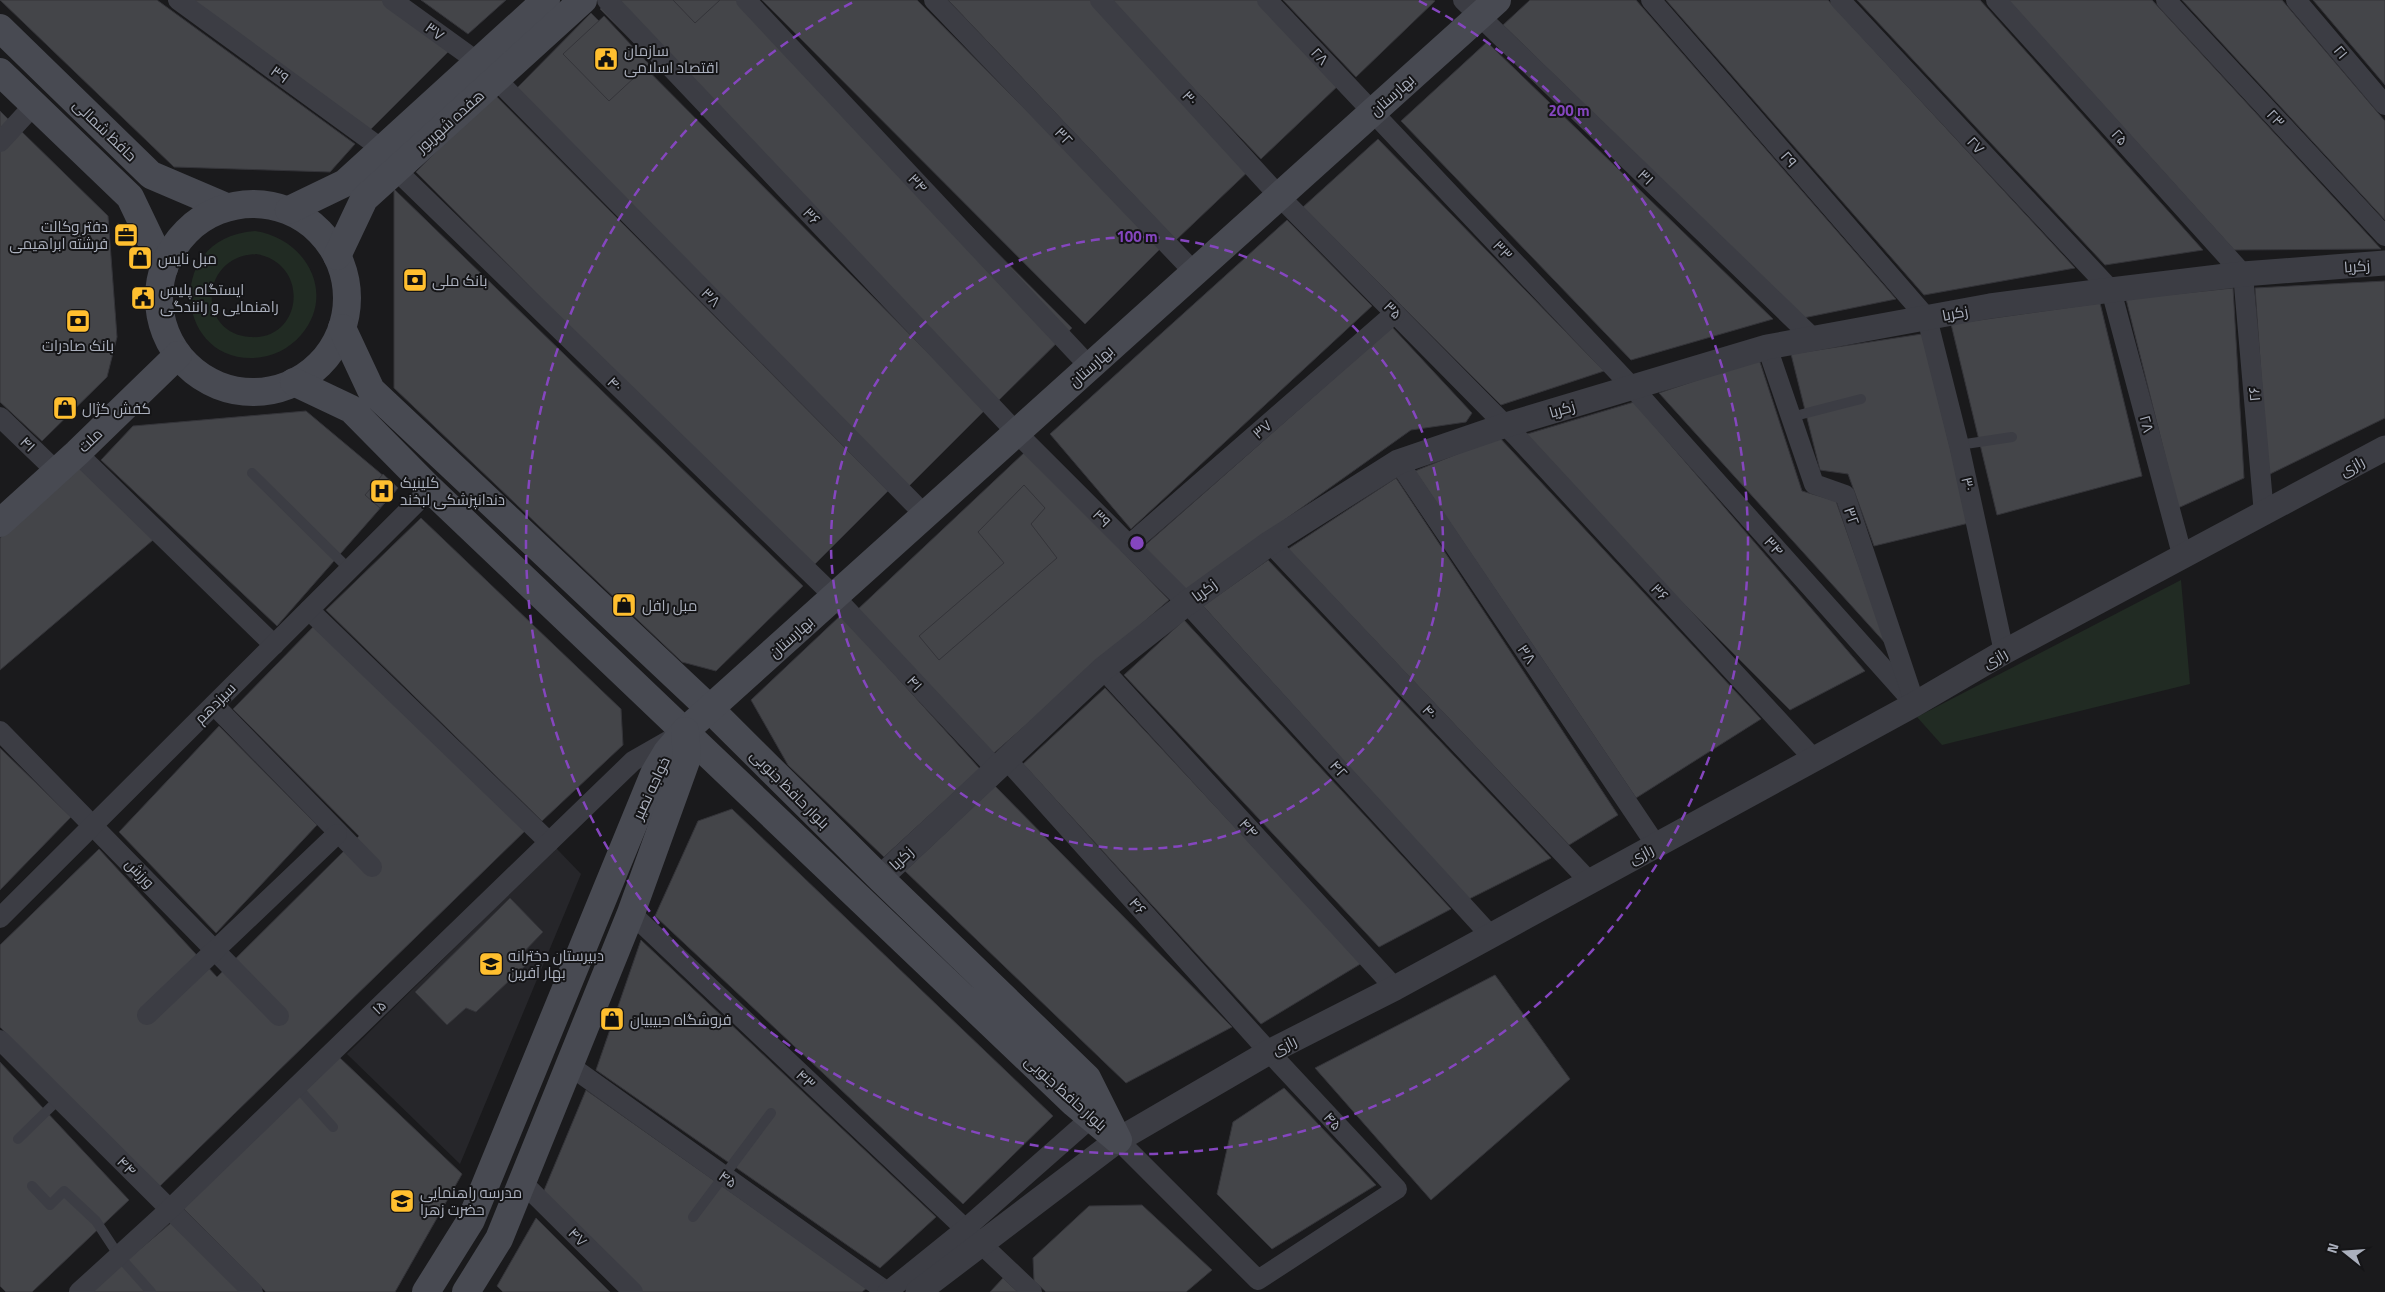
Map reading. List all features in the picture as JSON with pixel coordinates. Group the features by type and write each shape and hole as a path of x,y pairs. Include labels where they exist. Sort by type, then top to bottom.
{"main road":[{"name":"هفده شهریور","path":"487,70 546,0"},
{"name":"هفده شهریور","path":"337,256 364,199 389,160 487,70 583,0"},
{"name":"بهارستان","path":"686,731 1373,112 1480,5"},
{"name":"حافظ شمالی","path":"0,28 151,175 226,207"},
{"name":"حافظ شمالی","path":"0,72 130,197 164,268"},
{"name":"هفده شهریور","path":"289,210 389,160"},
{"path":"258,203 289,210 306,219 321,232 337,256 346,279 347,291 347,304 342,328 338,340 324,360 294,382 264,392 231,390 201,377 178,355 168,337 161,318 160,288 164,268 175,245 192,226 226,207 258,203"},
{"name":"بلوار حافظ جنوبی","path":"342,328 371,390 710,709 880,878 1087,1078 1118,1140"},
{"name":"ملت","path":"0,523 77,453 178,355"},
{"name":"بلوار حافظ جنوبی","path":"294,382 351,409 430,489 686,731 1074,1103 1118,1140"},
{"name":"خواجه نصیر","path":"426,1292 471,1220 666,779 687,758 686,731"},
{"name":"خواجه نصیر","path":"466,1292 499,1239 630,913 666,779"}],"street":[{"name":"۳۹","path":"178,0 389,160"},
{"name":"۳۷","path":"392,0 487,70"},
{"name":"۳۶","path":"607,0 1017,433"},
{"name":"۳۴","path":"746,0 1090,367"},
{"name":"۳۲","path":"934,0 1195,273"},
{"name":"۳۰","path":"1100,0 1280,196"},
{"name":"۲۸","path":"1267,0 1373,112"},
{"name":"۲۹","path":"1651,0 1927,318"},
{"name":"۲۷","path":"1840,0 2111,290"},
{"name":"۲۵","path":"1996,0 2243,274"},
{"name":"۲۳","path":"2166,0 2385,236"},
{"name":"۲۱","path":"2296,0 2385,105"},
{"name":"۳۱","path":"1480,5 1814,339"},
{"name":"۳۸","path":"487,70 925,515"},
{"path":"0,142 34,105"},
{"name":"۳۳","path":"1373,112 1633,388"},
{"name":"۴۰","path":"389,160 834,597"},
{"name":"۳۵","path":"1280,196 1506,425"},
{"name":"زکریا","path":"880,878 1103,669 1187,603 1270,543 1398,462 1506,425 1766,347 1990,306 2243,274 2385,264"},
{"name":"۲۶","path":"2243,274 2264,514"},
{"name":"۲۸","path":"2111,290 2183,558"},
{"name":"۳۷","path":"1129,545 1395,313"},
{"name":"۳۰","path":"1927,318 1959,445 2004,652"},
{"name":"۳۲","path":"1766,347 1814,484 1845,495 1915,704"},
{"name":"۳۴","path":"1633,388 1915,704"},
{"name":"۴۱","path":"0,417 56,471"},
{"name":"۳۶","path":"1506,425 1814,759"},
{"name":"۳۹","path":"1017,433 1187,603"},
{"name":"رازی","path":"918,1292 973,1236 1118,1140 1269,1052 1395,988 1915,704 2004,652 2183,558 2385,448"},
{"path":"77,453 274,645"},
{"name":"۳۸","path":"1398,462 1656,845"},
{"name":"سیزدهم","path":"0,918 430,489"},
{"name":"۴۰","path":"1270,543 1590,882"},
{"name":"۴۱","path":"834,597 1001,764"},
{"name":"۴۲","path":"1187,603 1491,936"},
{"path":"309,610 549,842"},
{"name":"۴۴","path":"1103,669 1395,988"},
{"path":"214,705 337,834 372,867"},
{"name":"ورزش","path":"0,731 279,1016"},
{"name":"۱۵","path":"79,1292 170,1209 633,761 686,731"},
{"name":"۴۶","path":"1001,764 1269,1052"},
{"path":"147,1015 337,834"},
{"name":"۴۳","path":"630,913 1032,1292"},
{"name":"۴۴","path":"0,1040 253,1292"},
{"name":"۴۵","path":"1118,1140 1258,1280 1397,1189 1269,1052"},
{"name":"۴۵","path":"569,1065 887,1292"},
{"path":"887,1292 973,1236 1092,1117"},
{"name":"۴۷","path":"522,1182 633,1292"}],"lane":[{"path":"1791,417 1861,399"},
{"path":"1959,445 2012,437"},
{"path":"252,473 348,569"},
{"path":"297,1086 334,1127"},
{"path":"18,1139 59,1098"},
{"path":"692,1217 771,1113"},
{"path":"32,1186 50,1205 64,1191 96,1221 119,1256 151,1292"}],"shaded area":[{"path":"255,231 273,236 288,244 301,256 310,270 315,285 316,302 311,319 301,335 280,351 254,358 227,354 208,340 195,321 190,298 194,275 205,254 226,238","holes":["256,254 274,260 286,271 292,285 294,300 290,315 281,327 268,335 250,337 233,333 221,323 214,310 212,295 215,280 224,267 237,258"]},
{"path":"2181,580 2190,684 1942,745 1917,717"},
{"name":"دبیرستان دخترانه بهار آفرین","path":"556,848 581,874 460,1164 347,1054"}],"building":[{"path":"0,0 157,0 355,144 330,172 174,167"},
{"path":"186,0 389,0 455,45 364,136"},
{"path":"421,0 506,0 468,34"},
{"path":"609,0 746,0 1072,328 994,405 600,9"},
{"path":"673,0 720,0 695,23"},
{"path":"762,0 917,0 1162,247 1085,324"},
{"path":"948,0 1099,0 1255,165 1176,240"},
{"path":"1109,0 1260,0 1340,84 1261,159"},
{"path":"1283,0 1433,0 1435,1 1356,77"},
{"path":"1530,0 1636,0 1896,299 1803,318 1503,25"},
{"path":"1666,0 1828,0 2075,268 1924,295"},
{"path":"1857,0 1980,0 2203,250 2105,265"},
{"path":"2008,0 2152,0 2381,249 2234,250"},
{"path":"2182,0 2282,0 2385,121 2385,220"},
{"path":"2313,0 2385,0 2385,85"},
{"path":"591,13 985,410 908,487 514,91"},
{"name":"سازمان اقتصاد اسلامی","path":"604,16 649,64 609,101 563,54"},
{"path":"1487,42 1773,319 1631,360 1401,121"},
{"path":"494,94 888,491 810,569 416,172"},
{"path":"0,111 9,120 0,129"},
{"path":"20,130 108,216 117,337 107,377 42,441 0,402 0,151"},
{"path":"1378,139 1604,371 1501,405 1303,207"},
{"path":"394,189 803,586 716,671 682,662 394,388"},
{"path":"1287,220 1372,306 1131,529 1050,434"},
{"path":"2385,281 2385,418 2268,475 2255,288"},
{"path":"2233,288 2244,478 2178,508 2126,299"},
{"path":"2100,303 2142,476 1997,515 1951,324"},
{"path":"1392,327 1472,413 1466,422 1411,430 1186,590 1143,547"},
{"path":"1922,334 1969,523 1874,546 1848,474 1820,470 1791,354"},
{"path":"1759,359 1802,491 1836,501 1887,645 1659,393"},
{"path":"1634,402 1865,671 1790,710 1517,437"},
{"path":"306,411 398,488 277,626 101,460 133,426"},
{"path":"1499,437 1761,719 1636,798 1415,471"},
{"path":"1026,451 1169,600 993,754 857,610"},
{"path":"78,465 153,540 0,670 0,538"},
{"name":"کلینیک دندانپزشکی لبخند","path":"383,474 398,488 380,508 365,495"},
{"path":"1396,478 1618,815 1569,845 1288,549"},
{"path":"1024,485 1045,508 1031,524 1057,558 939,660 919,636 1004,563 978,532"},
{"path":"421,518 621,709 623,745 542,821 326,610"},
{"path":"1268,560 1551,858 1469,899 1203,606"},
{"path":"841,615 980,769 884,857 788,765 751,700"},
{"path":"1184,620 1451,909 1379,947 1124,675"},
{"path":"314,626 526,830 159,1187 0,1027 0,945 99,849 217,977 359,836 233,709"},
{"path":"1105,688 1362,963 1261,1024 1023,764"},
{"path":"219,726 317,825 216,933 119,832"},
{"path":"0,748 71,817 0,890"},
{"path":"995,786 1232,1027 1126,1083 905,871"},
{"path":"732,809 1053,1116 963,1204 655,916 698,821"},
{"path":"510,898 543,932 519,957 526,965 476,1012 466,1008 447,1025 415,992"},
{"path":"641,940 936,1217 880,1268 596,1070"},
{"path":"1495,975 1570,1079 1431,1200 1315,1068"},
{"path":"339,1057 462,1174 395,1292 266,1292 183,1208"},
{"path":"0,1062 129,1200 32,1292 6,1292 0,1286"},
{"path":"1284,1088 1376,1185 1272,1249 1217,1194 1233,1122"},
{"path":"586,1090 867,1288 862,1292 641,1292 540,1200"},
{"path":"1142,1205 1212,1270 1186,1292 1046,1292 1034,1281 1033,1258 1089,1206"},
{"path":"178,1217 246,1292 89,1292"},
{"path":"536,1218 610,1292 503,1292 497,1286"},
{"path":"1003,1278 1018,1292 990,1292"}],"place":[{"name":"سازمان اقتصاد اسلامی","path":"606,59"},
{"name":"دفتر وکالت فرشته ابراهیمی","path":"126,235"},
{"name":"مبل نایس","path":"140,258"},
{"name":"بانک ملی","path":"415,280"},
{"name":"ایستگاه پلیس راهنمایی و رانندگی","path":"143,298"},
{"name":"بانک صادرات","path":"78,321"},
{"name":"کفش کژال","path":"65,408"},
{"name":"کلینیک دندانپزشکی لبخند","path":"382,491"},
{"name":"مبل رافل","path":"624,605"},
{"name":"دبیرستان دخترانه بهار آفرین","path":"491,964"},
{"name":"فروشگاه حبیبیان","path":"612,1019"},
{"name":"مدرسه راهنمایی حضرت زهرا","path":"402,1201"}]}
